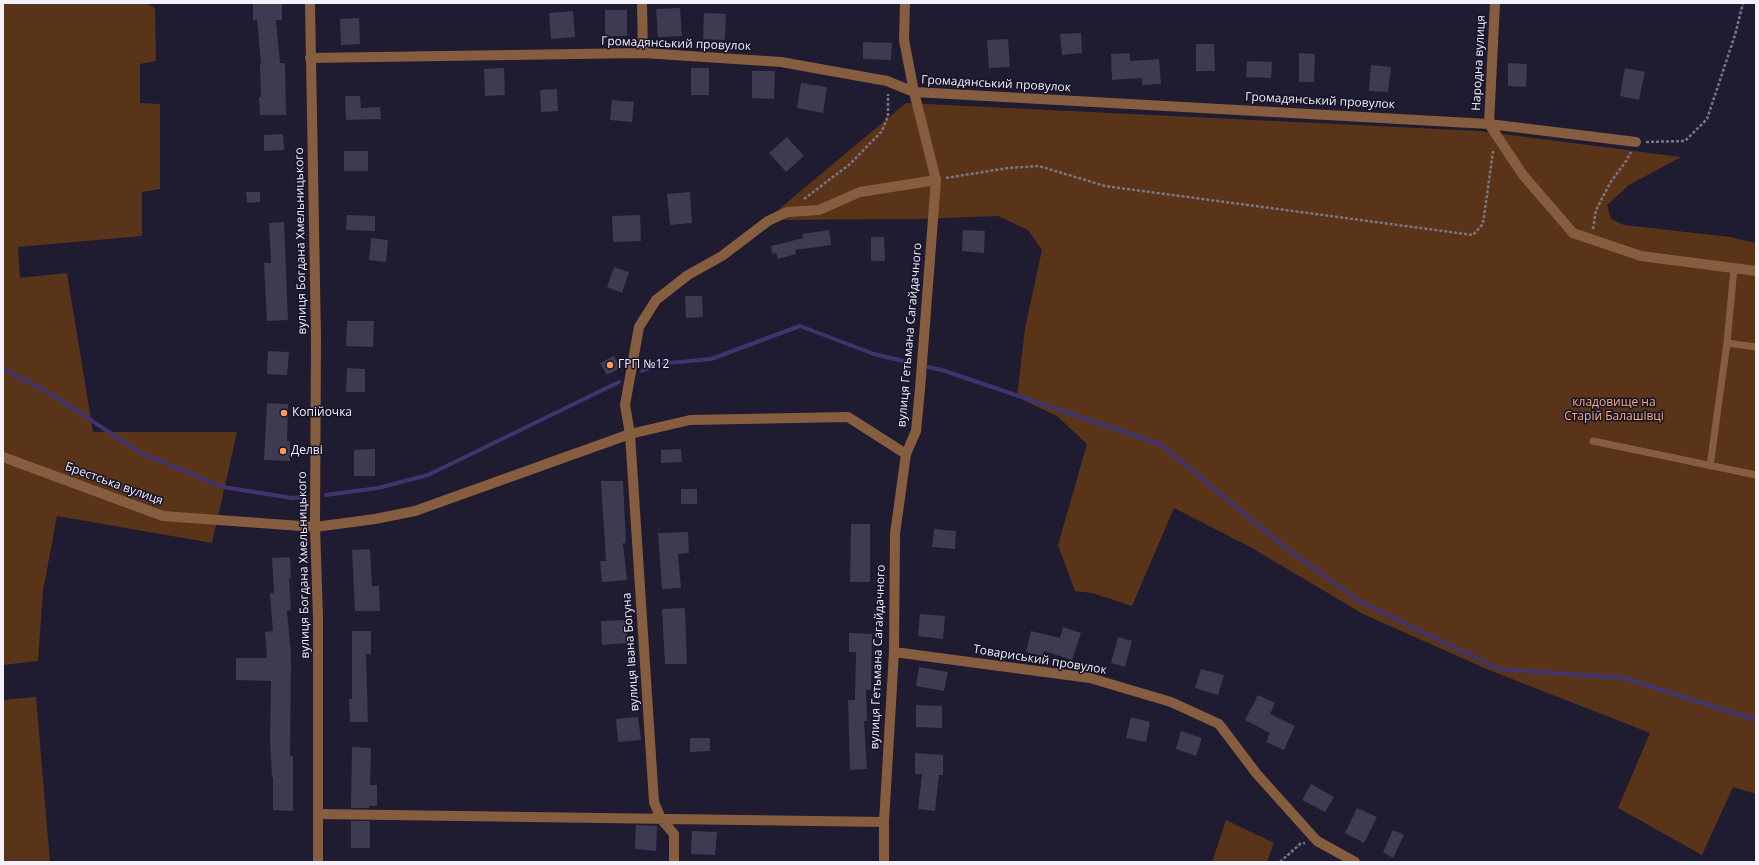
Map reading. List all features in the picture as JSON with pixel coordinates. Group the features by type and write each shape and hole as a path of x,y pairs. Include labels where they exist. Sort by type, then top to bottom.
{"street":[{"name":"вулиця Богдана Хмельницького","path":"310,3 316,346 315,527 318,617 318,862"},
{"path":"642,3 643,53"},
{"name":"вулиця Гетьмана Сагайдачного","path":"884,862 884,822 894,652 895,534 906,454 916,431 920,396 936,180 914,92 904,40 905,3"},
{"name":"Народна вулиця","path":"1489,124 1495,3"},
{"name":"Громадянський провулок","path":"310,58 643,53 781,62 887,81 914,92 1489,124 1636,142"},
{"path":"1489,124 1523,175 1573,233 1641,256 1756,270"},
{"path":"630,434 625,405 639,327 656,300 688,275 722,256 768,221 787,212 819,210 860,192 936,180"},
{"name":"Брестська вулиця","path":"3,457 163,516 315,527 375,519 415,511 630,434 690,420 848,417 906,454"},
{"name":"вулиця Івана Богуна","path":"630,434 654,802 661,818 674,834 674,862"},
{"name":"Товариський провулок","path":"894,652 1090,678 1171,702 1219,724 1256,773 1318,841 1355,862"},
{"path":"318,814 884,822"}],"lane":[{"path":"1710,466 1727,344 1734,268"},
{"path":"1727,344 1756,346"},
{"path":"1593,441 1756,475"}],"path":[{"path":"1591,239 1596,210 1610,183 1626,161 1636,142 1685,141 1707,119 1735,35 1743,3"},
{"path":"787,212 850,164 882,131 888,116 887,81"},
{"path":"936,180 1008,168 1039,166 1105,186 1472,235 1483,224 1494,150 1492,144"},
{"path":"1280,862 1300,844 1318,841"}],"green space":[{"path":"3,3 146,3 155,8 156,61 140,64 140,103 160,104 160,189 142,192 142,236 18,247 20,278 67,273 93,432 237,432 212,543 57,516 43,591 38,661 3,665"},
{"name":"кладовище на Старій Балашівці","path":"906,103 1479,131 1681,157 1629,185 1607,205 1611,219 1624,225 1730,237 1756,243 1756,794 1733,787 1702,855 1618,808 1650,733 1489,670 1363,614 1252,548 1174,508 1132,606 1092,593 1075,591 1058,545 1087,444 1057,416 1017,397 1025,328 1042,250 1028,230 998,216 918,219 766,220"},
{"path":"36,697 50,862 3,862 3,700"},
{"path":"1226,820 1274,843 1267,862 1212,862"}],"building":[{"path":"253,3 282,3 282,20 276,20 280,63 285,63 286,115 260,115 259,97 261,97 261,64 257,20 253,20"},
{"path":"680,8 682,36 658,37 656,9"},
{"path":"605,10 627,10 627,36 605,36"},
{"path":"573,11 575,37 551,39 549,13"},
{"path":"704,13 726,14 725,40 703,39"},
{"path":"359,18 360,44 341,45 340,19"},
{"path":"1081,33 1082,53 1062,55 1060,34"},
{"path":"1008,39 1010,67 989,68 987,40"},
{"path":"863,42 892,43 891,60 863,59"},
{"path":"1196,44 1214,44 1215,71 1196,71"},
{"path":"1130,53 1130,61 1159,59 1161,84 1142,85 1142,78 1112,80 1111,54"},
{"path":"1299,53 1315,54 1314,82 1299,82"},
{"path":"1247,61 1272,62 1271,78 1246,77"},
{"path":"1508,63 1527,64 1526,87 1508,86"},
{"path":"1371,65 1391,67 1388,92 1369,91"},
{"path":"504,68 505,95 485,96 484,69"},
{"path":"691,68 709,68 709,95 691,95"},
{"path":"1625,68 1645,72 1639,100 1620,96"},
{"path":"752,71 775,71 774,99 752,98"},
{"path":"801,83 827,87 823,113 797,108"},
{"path":"557,89 558,111 541,112 540,90"},
{"path":"345,96 360,96 361,108 380,107 381,119 346,120"},
{"path":"612,100 634,102 632,122 610,120"},
{"path":"283,134 284,150 264,151 264,135"},
{"path":"787,137 804,156 786,172 769,153"},
{"path":"344,151 368,151 368,171 344,171"},
{"path":"246,192 260,192 260,202 247,203"},
{"path":"690,192 692,223 670,225 667,194"},
{"path":"347,215 375,216 375,231 346,230"},
{"path":"640,215 641,241 613,242 612,216"},
{"path":"284,222 288,320 267,321 264,263 271,263 269,223"},
{"path":"829,230 831,245 795,250 796,254 778,259 776,253 772,254 771,246 803,238 802,234"},
{"path":"963,230 985,231 984,253 962,251"},
{"path":"871,237 884,237 885,261 871,261"},
{"path":"371,238 388,240 386,262 369,260"},
{"path":"614,267 629,272 622,293 607,287"},
{"path":"685,296 702,296 703,317 686,318"},
{"path":"347,321 374,321 373,347 346,346"},
{"path":"268,351 289,352 287,375 267,374"},
{"name":"ГРП №12","path":"614,356 620,368 607,375 600,363"},
{"path":"347,368 365,369 365,392 346,392"},
{"path":"267,403 288,404 287,441 290,441 290,461 264,460"},
{"path":"375,449 375,476 354,476 354,450"},
{"path":"681,449 682,462 661,463 661,450"},
{"path":"601,481 623,481 626,543 623,543 627,580 602,582 600,561 606,561"},
{"path":"681,489 697,489 697,504 681,504"},
{"path":"851,524 870,524 870,582 850,582"},
{"path":"934,529 956,531 955,549 932,547"},
{"path":"688,532 689,553 678,554 681,588 662,589 658,533"},
{"path":"370,549 372,586 379,586 380,611 355,611 352,550"},
{"path":"290,557 291,578 289,578 291,610 287,611 291,654 290,756 293,756 293,811 273,810 273,777 270,740 271,681 236,680 236,658 267,658 265,632 273,631 270,593 274,593 272,558"},
{"path":"685,608 687,664 665,664 662,609"},
{"path":"920,614 945,616 943,639 918,636"},
{"path":"626,620 627,643 602,645 601,621"},
{"path":"1063,627 1081,633 1072,660 1044,651 1043,656 1026,652 1031,631 1060,638"},
{"path":"352,631 371,631 371,654 366,654 368,722 350,722 349,699 352,699"},
{"path":"849,633 872,634 871,690 866,690 867,721 864,721 867,769 850,770 848,700 855,700 856,652 849,652"},
{"path":"1118,637 1132,641 1125,667 1111,663"},
{"path":"919,667 948,672 944,691 916,686"},
{"path":"1201,669 1224,675 1218,695 1195,688"},
{"path":"1258,695 1275,703 1270,714 1295,726 1284,750 1266,742 1270,733 1245,720"},
{"path":"916,705 942,706 942,728 916,727"},
{"path":"638,717 641,740 618,742 616,719"},
{"path":"1131,717 1150,722 1146,742 1126,738"},
{"path":"1181,731 1202,738 1196,756 1176,749"},
{"path":"690,738 710,738 710,751 690,752"},
{"path":"352,747 371,748 370,785 377,785 377,806 369,806 369,808 351,808"},
{"path":"915,753 943,755 943,775 939,775 935,811 918,809 922,774 915,774"},
{"path":"1311,784 1334,797 1325,812 1302,800"},
{"path":"1357,808 1377,817 1364,843 1345,833"},
{"path":"351,821 370,821 370,848 351,848"},
{"path":"636,825 657,826 656,851 635,849"},
{"path":"1393,830 1404,835 1393,858 1383,852"},
{"path":"692,831 717,832 715,855 691,854"}],"waterway":[{"path":"642,371 657,364 711,359 800,326 874,354 907,362"},
{"path":"928,367 942,370 1160,444 1286,548 1359,601 1499,669 1624,678 1756,720"},
{"path":"3,369 51,394 141,453 223,487 292,498 302,497"},
{"path":"326,495 378,488 428,475 619,382"}],"place":[{"name":"ГРП №12","path":"610,365"},
{"name":"Копійочка","path":"284,413"},
{"name":"Делві","path":"283,451"}]}
